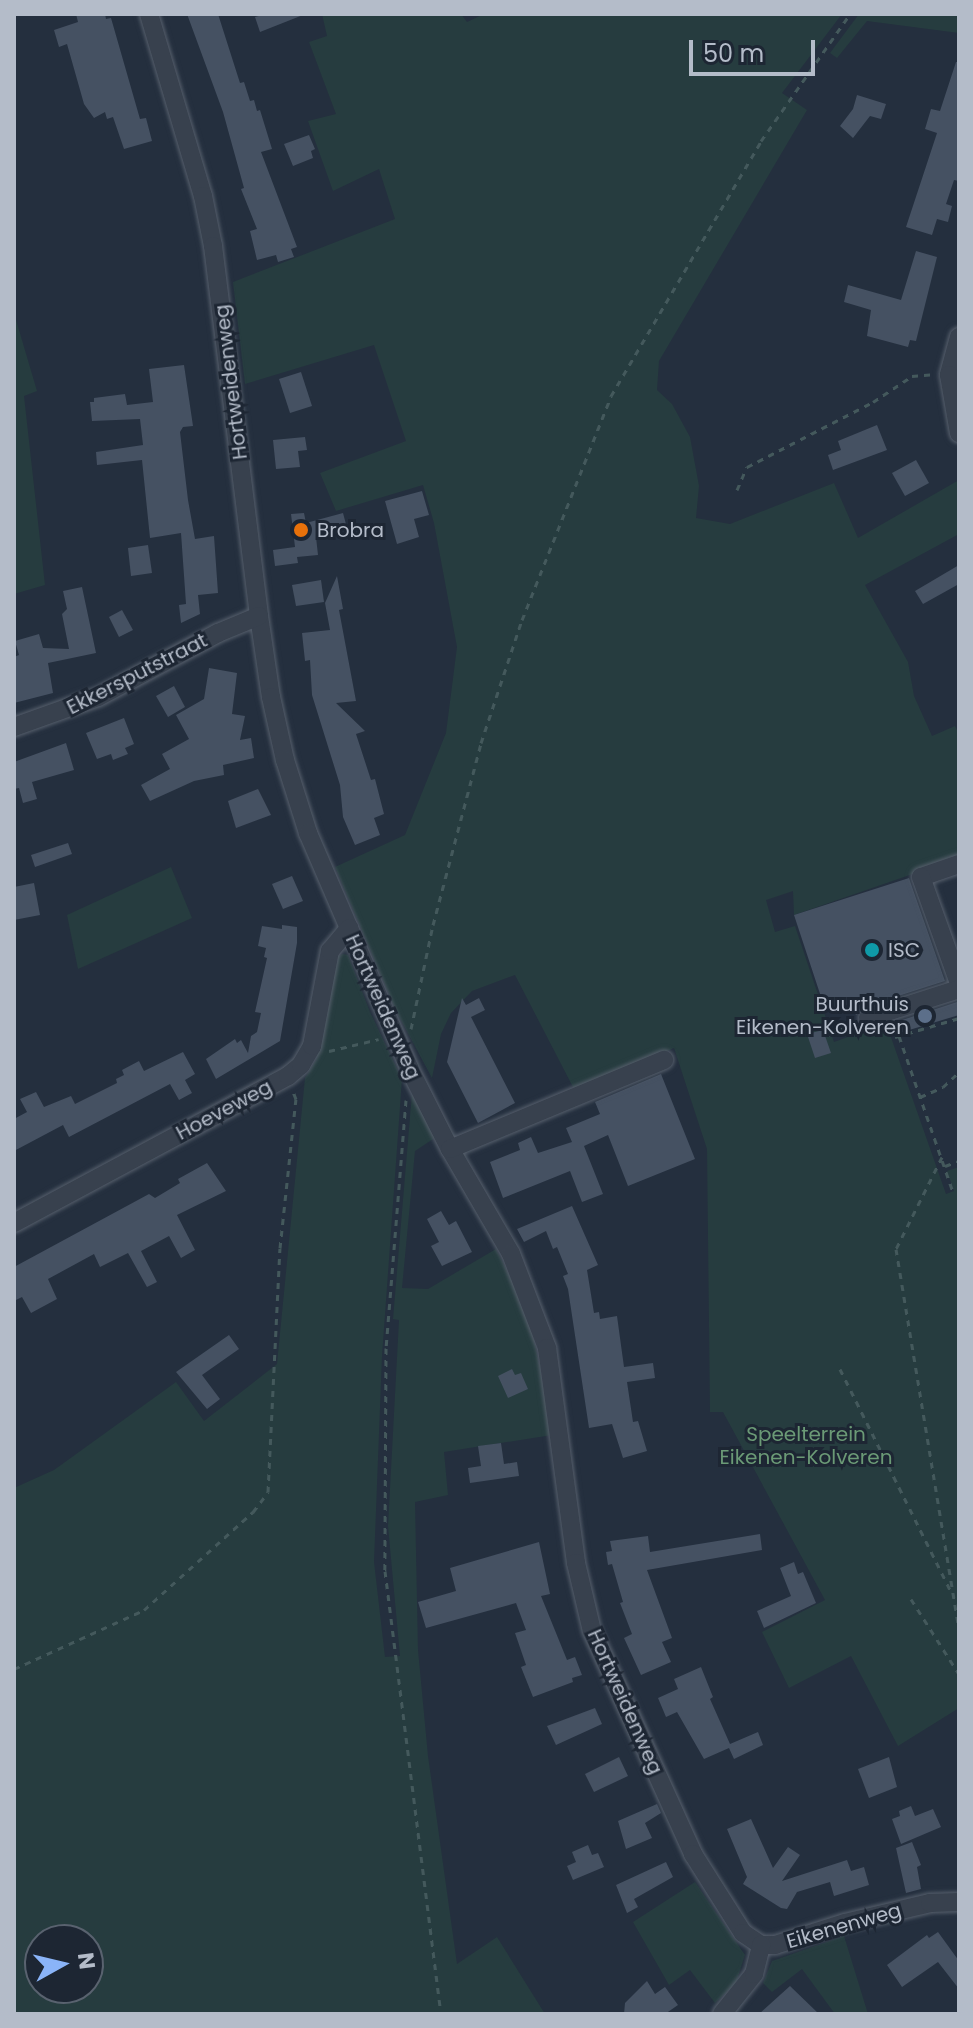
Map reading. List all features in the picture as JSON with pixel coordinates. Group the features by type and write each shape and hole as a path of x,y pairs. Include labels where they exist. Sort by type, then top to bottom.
{"street":[{"name":"Hortweidenweg","path":"149,14 203,196 213,246 271,697 285,760 308,833 349,928 403,1038 450,1149 511,1254 547,1348 576,1563 592,1631 693,1854 743,1933 761,1945"},
{"path":"959,337 949,375 959,433"},
{"name":"Ekkersputstraat","path":"14,727 98,697 218,633 259,616"},
{"path":"959,864 921,877 959,983"},
{"name":"Hoeveweg","path":"14,1223 288,1076 306,1058 312,1046 330,951 349,928"},
{"path":"868,1018 959,989"},
{"path":"450,1149 664,1060"},
{"name":"Eikenenweg","path":"722,2014 754,1974 761,1945 787,1943 845,1923 930,1903 959,1902"}],"path":[{"path":"306,1058 363,1040 403,1038 481,743 522,620 611,396 761,141 850,14"},
{"path":"737,490 747,467 873,402 912,376 949,375"},
{"path":"888,1012 895,1037 959,1018"},
{"path":"828,1035 868,1018"},
{"path":"899,1036 953,1192"},
{"path":"920,1097 943,1087 959,1072"},
{"path":"14,1669 144,1610 253,1512 268,1492 280,1248 296,1099 288,1076"},
{"path":"406,1099 386,1348 384,1557 412,1808 441,2014"},
{"path":"942,1157 896,1249 959,1628"},
{"path":"945,1166 959,1161"},
{"path":"840,1369 954,1597"},
{"path":"911,1599 959,1674"}],"green space":[{"name":"Speelterrein Eikenen-Kolveren","path":"322,14 461,14 467,22 484,14 842,14 782,93 807,110 659,361 657,390 672,404 690,437 699,486 696,518 730,524 834,483 858,538 959,480 959,534 865,585 908,662 914,696 932,736 955,726 959,734 959,858 794,915 793,891 766,900 775,932 795,926 834,1042 886,1023 946,1194 954,1191 947,1171 959,1167 959,1708 898,1746 851,1656 789,1688 762,1632 825,1600 723,1412 710,1412 707,1149 674,1048 575,1091 515,975 472,991 451,1013 441,1034 432,1078 396,1011 335,867 405,835 446,733 457,647 434,523 423,485 336,511 320,473 406,441 374,345 245,384 233,282 395,219 379,169 333,191 308,121 336,114 309,42 327,36"},
{"path":"859,14 959,14 959,33 867,21 837,58 830,53"},
{"path":"14,313 37,391 24,396 45,585 14,594"},
{"path":"171,867 192,918 78,969 67,915"},
{"path":"348,955 370,1012 402,1079 382,1356 374,1562 385,1657 400,1656 388,1526 399,1320 393,1319 412,1093 436,1137 415,1151 402,1288 428,1289 496,1249 528,1313 552,1435 444,1452 448,1495 415,1502 418,1650 428,1756 457,1964 497,1937 545,2014 14,2014 14,1488 54,1470 176,1382 204,1421 277,1364 305,1078 316,1060 337,957"},
{"path":"695,1882 745,1955 736,1983 715,2003 690,1970 669,1985 633,1922"},
{"path":"844,1936 868,2014 835,2014 802,1969 772,1992 763,1983 772,1961"}],"building":[{"path":"76,14 105,14 106,19 111,18 140,119 146,118 152,141 124,149 113,117 107,119 105,112 94,118 84,104 67,44 59,47 54,30 78,22"},
{"path":"187,14 218,14 240,83 244,82 250,101 254,100 257,111 260,110 272,149 261,152 297,247 291,249 294,257 278,262 276,255 257,260 250,231 257,229 241,189 244,188 223,112"},
{"path":"266,14 303,15 260,32 255,17"},
{"path":"956,62 959,62 959,181 954,180 946,204 952,206 948,222 937,219 932,235 906,227 937,133 925,129 931,109 940,111"},
{"path":"857,95 886,104 881,119 870,116 853,138 840,126 853,109"},
{"path":"309,135 315,149 311,151 313,158 293,166 284,144"},
{"path":"916,251 937,257 916,341 910,340 908,347 867,336 871,310 844,302 848,285 901,300"},
{"path":"184,365 193,426 183,427 180,432 188,500 195,539 214,536 218,593 198,595 200,614 181,623 179,605 186,604 181,533 150,538 142,460 97,465 96,452 143,445 140,419 92,421 90,402 94,402 94,398 125,394 127,405 153,402 149,369"},
{"path":"301,372 312,406 290,413 279,379"},
{"path":"877,425 887,450 833,470 828,455 841,450 838,441"},
{"path":"305,437 307,450 298,451 300,467 276,469 273,440"},
{"path":"916,460 929,483 905,496 892,473"},
{"path":"422,491 429,515 414,519 419,537 397,544 385,501"},
{"path":"304,513 306,523 343,513 347,528 316,537 318,555 297,557 298,563 275,566 273,550 295,547 291,514"},
{"path":"148,545 152,573 131,576 128,548"},
{"path":"959,565 959,584 923,604 915,591"},
{"path":"337,576 343,609 339,610 356,701 336,703 365,731 356,734 371,780 375,779 384,814 374,818 380,835 355,845 343,817 340,785 312,695 310,660 305,661 302,633 330,630 325,603"},
{"path":"321,580 324,602 296,606 292,585"},
{"path":"82,587 96,653 48,663 53,693 14,703 14,657 19,655 15,641 39,634 43,648 69,649 62,614 67,609 63,591"},
{"path":"122,610 133,630 119,637 109,617"},
{"path":"209,668 237,673 232,714 245,716 240,740 251,738 254,758 223,765 224,775 194,781 150,801 141,785 170,769 162,754 189,739 176,715 204,699"},
{"path":"174,686 185,707 168,717 156,696"},
{"path":"124,718 134,744 125,748 128,754 113,760 111,754 97,759 86,733"},
{"path":"66,743 74,770 32,782 37,799 23,803 19,788 14,789 14,762"},
{"path":"258,789 271,815 236,828 228,801"},
{"path":"68,843 72,854 35,867 31,855"},
{"path":"292,876 303,901 283,909 272,884"},
{"name":"ISC","path":"909,878 945,981 864,1007 856,1015 853,1003 826,1012 794,915"},
{"path":"34,883 40,915 14,920 14,887"},
{"path":"282,925 297,927 297,943 280,1041 216,1079 206,1059 235,1039 237,1043 241,1040 248,1053 251,1036 257,1032 261,1013 255,1012 267,958 264,957 266,948 258,946 262,926 282,929"},
{"path":"462,998 466,1005 479,998 485,1010 471,1017 515,1103 478,1123 447,1062"},
{"name":"Buurthuis Eikenen-Kolveren","path":"957,1002 959,1015 896,1034 893,1023"},
{"path":"823,1030 831,1053 815,1058 807,1034"},
{"path":"183,1052 195,1074 185,1080 192,1093 179,1100 170,1084 69,1137 63,1125 14,1151 14,1119 27,1112 20,1099 36,1092 44,1107 71,1096 75,1104 117,1083 116,1079 124,1075 122,1070 139,1061 144,1071"},
{"path":"661,1074 695,1159 628,1186 608,1135 584,1146 603,1194 582,1202 570,1171 503,1198 490,1162 520,1150 518,1143 531,1137 538,1153 572,1142 566,1128 600,1114 595,1102"},
{"path":"207,1163 226,1191 177,1215 195,1250 181,1258 169,1236 141,1251 157,1282 147,1287 128,1253 100,1267 94,1254 48,1279 57,1299 31,1313 22,1297 14,1301 14,1267 149,1194 155,1198 180,1183 178,1179"},
{"path":"572,1206 598,1265 587,1270 594,1313 599,1312 600,1319 617,1316 624,1367 653,1363 655,1378 627,1382 633,1422 638,1421 647,1451 623,1458 612,1424 589,1428 568,1289 563,1276 568,1274 557,1247 553,1249 546,1231 524,1242 517,1229"},
{"path":"441,1211 449,1225 456,1221 472,1252 442,1266 431,1246 439,1242 427,1219"},
{"path":"229,1335 239,1349 202,1375 220,1399 207,1409 176,1372"},
{"path":"512,1369 515,1375 521,1373 528,1389 508,1398 498,1376"},
{"path":"501,1443 504,1464 517,1462 519,1476 470,1483 468,1468 481,1466 478,1446"},
{"path":"760,1534 762,1550 647,1570 672,1638 662,1642 671,1662 641,1675 624,1638 632,1634 620,1603 623,1602 612,1564 608,1565 606,1552 612,1551 610,1541 648,1536 650,1552"},
{"path":"539,1542 550,1594 541,1596 567,1660 575,1657 582,1675 572,1678 573,1682 533,1697 521,1667 526,1665 515,1633 526,1630 516,1603 426,1628 418,1602 456,1591 450,1568"},
{"path":"794,1562 798,1574 803,1572 816,1603 764,1628 757,1611 791,1596 780,1568"},
{"path":"701,1667 713,1697 710,1699 730,1744 758,1732 763,1745 734,1759 729,1748 704,1759 677,1712 666,1717 658,1698 678,1689 674,1679"},
{"path":"595,1708 602,1724 556,1745 547,1726"},
{"path":"619,1757 628,1776 594,1792 585,1774"},
{"path":"889,1757 897,1787 869,1798 858,1769"},
{"path":"657,1804 661,1813 645,1823 652,1838 626,1849 618,1821"},
{"path":"911,1806 915,1816 933,1809 941,1827 901,1844 892,1819 900,1816 899,1811"},
{"path":"751,1819 773,1868 788,1847 800,1855 782,1881 847,1860 851,1871 864,1867 869,1885 834,1896 830,1882 797,1892 787,1909 781,1908 743,1884 747,1877 727,1829"},
{"path":"912,1842 921,1865 917,1867 921,1889 906,1893 896,1848"},
{"path":"588,1845 592,1855 598,1853 604,1867 573,1880 567,1866 576,1862 572,1852"},
{"path":"666,1862 673,1877 634,1899 638,1907 627,1913 616,1885"},
{"path":"938,1932 959,1961 959,1989 938,1962 902,1987 887,1965 927,1935 929,1938"},
{"path":"647,1981 655,1994 665,1987 678,2005 665,2014 624,2014 625,2003"},
{"path":"790,1986 819,2014 759,2014"}],"place":[{"name":"Brobra","path":"301,530"},
{"name":"ISC","path":"872,950"},
{"name":"Buurthuis Eikenen-Kolveren","path":"925,1016"}]}
